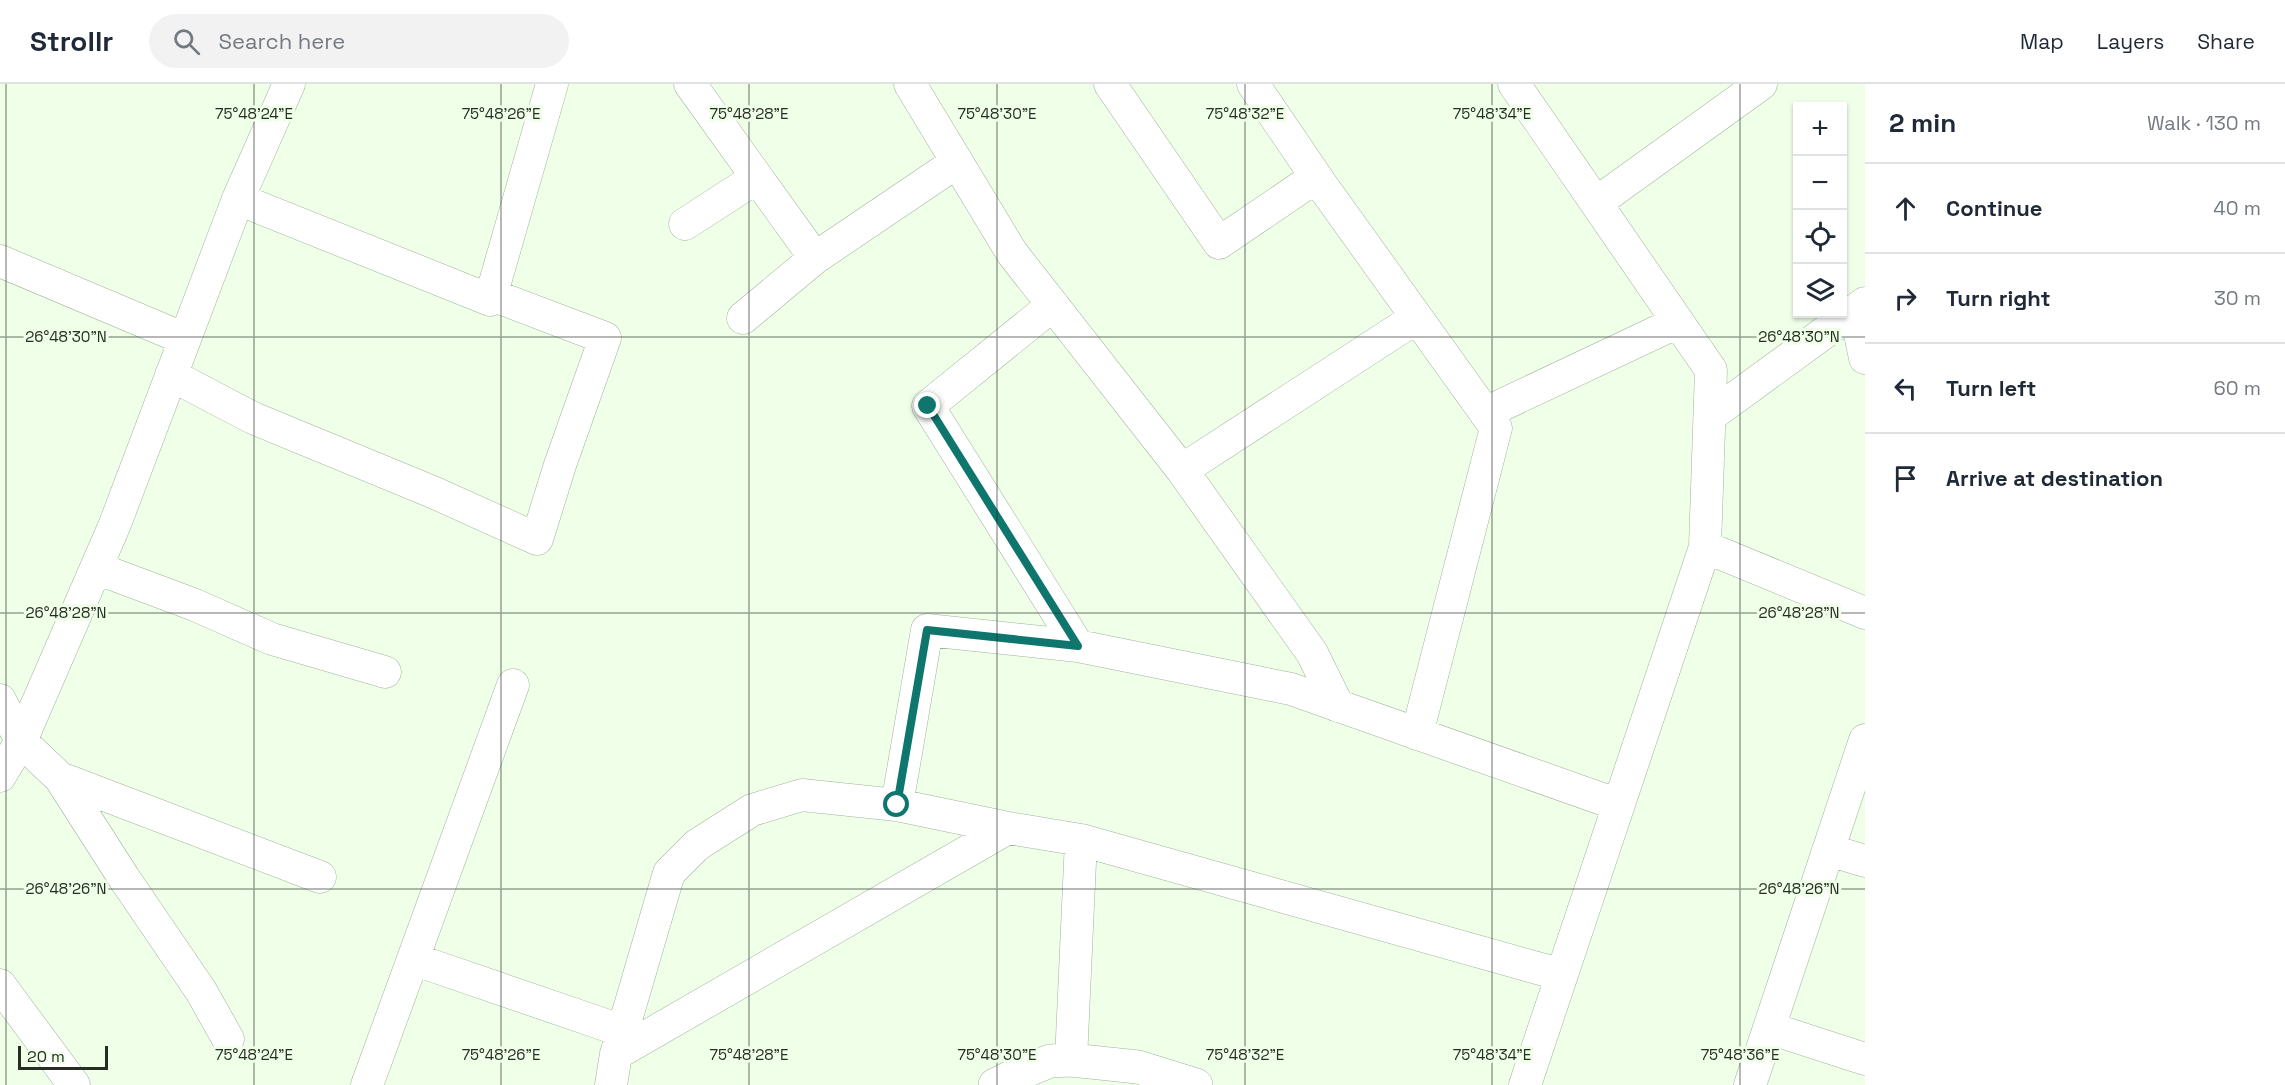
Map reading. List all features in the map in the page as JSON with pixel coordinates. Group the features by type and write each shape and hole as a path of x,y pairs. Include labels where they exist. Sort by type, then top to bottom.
{"street":[{"path":"0,776 21,741 115,524 238,198 289,84"},
{"path":"238,198 490,300 552,84"},
{"path":"690,84 815,258"},
{"path":"910,84 1012,253 1182,470 1312,653 1338,706"},
{"path":"1110,84 1219,243 1316,177"},
{"path":"1252,84 1496,428 1417,734"},
{"path":"1514,84 1712,370 1705,547 1525,1085"},
{"path":"1596,204 1761,84"},
{"path":"743,318 815,258 957,162"},
{"path":"685,224 756,178"},
{"path":"0,261 185,339"},
{"path":"171,375 253,418 435,493 537,539 560,465 605,338 492,295"},
{"path":"1053,305 928,406 1078,646"},
{"path":"1710,416 1860,306"},
{"path":"1860,306 1865,358"},
{"path":"1182,470 1416,318"},
{"path":"1485,413 1678,322"},
{"path":"1705,547 1865,613"},
{"path":"96,568 195,605 272,639 385,672"},
{"path":"897,805 927,630 1078,646 1292,689 1619,805"},
{"path":"367,1085 513,686"},
{"path":"0,700 21,741 60,778 124,878 201,991 228,1039"},
{"path":"1750,1085 1865,740"},
{"path":"60,778 320,877"},
{"path":"611,1085 620,1043 669,873 697,845 752,810 802,795 897,805 1008,828 1081,840 1562,975"},
{"path":"620,1043 1008,828"},
{"path":"1071,1060 1081,840"},
{"path":"1828,850 1865,861"},
{"path":"413,959 620,1043"},
{"path":"0,985 74,1085"},
{"path":"1769,1028 1865,1059"},
{"path":"995,1085 1050,1061 1071,1060 1138,1067 1196,1085"}],"route":[{"path":"897,805 927,630 1078,646 928,406"}]}
